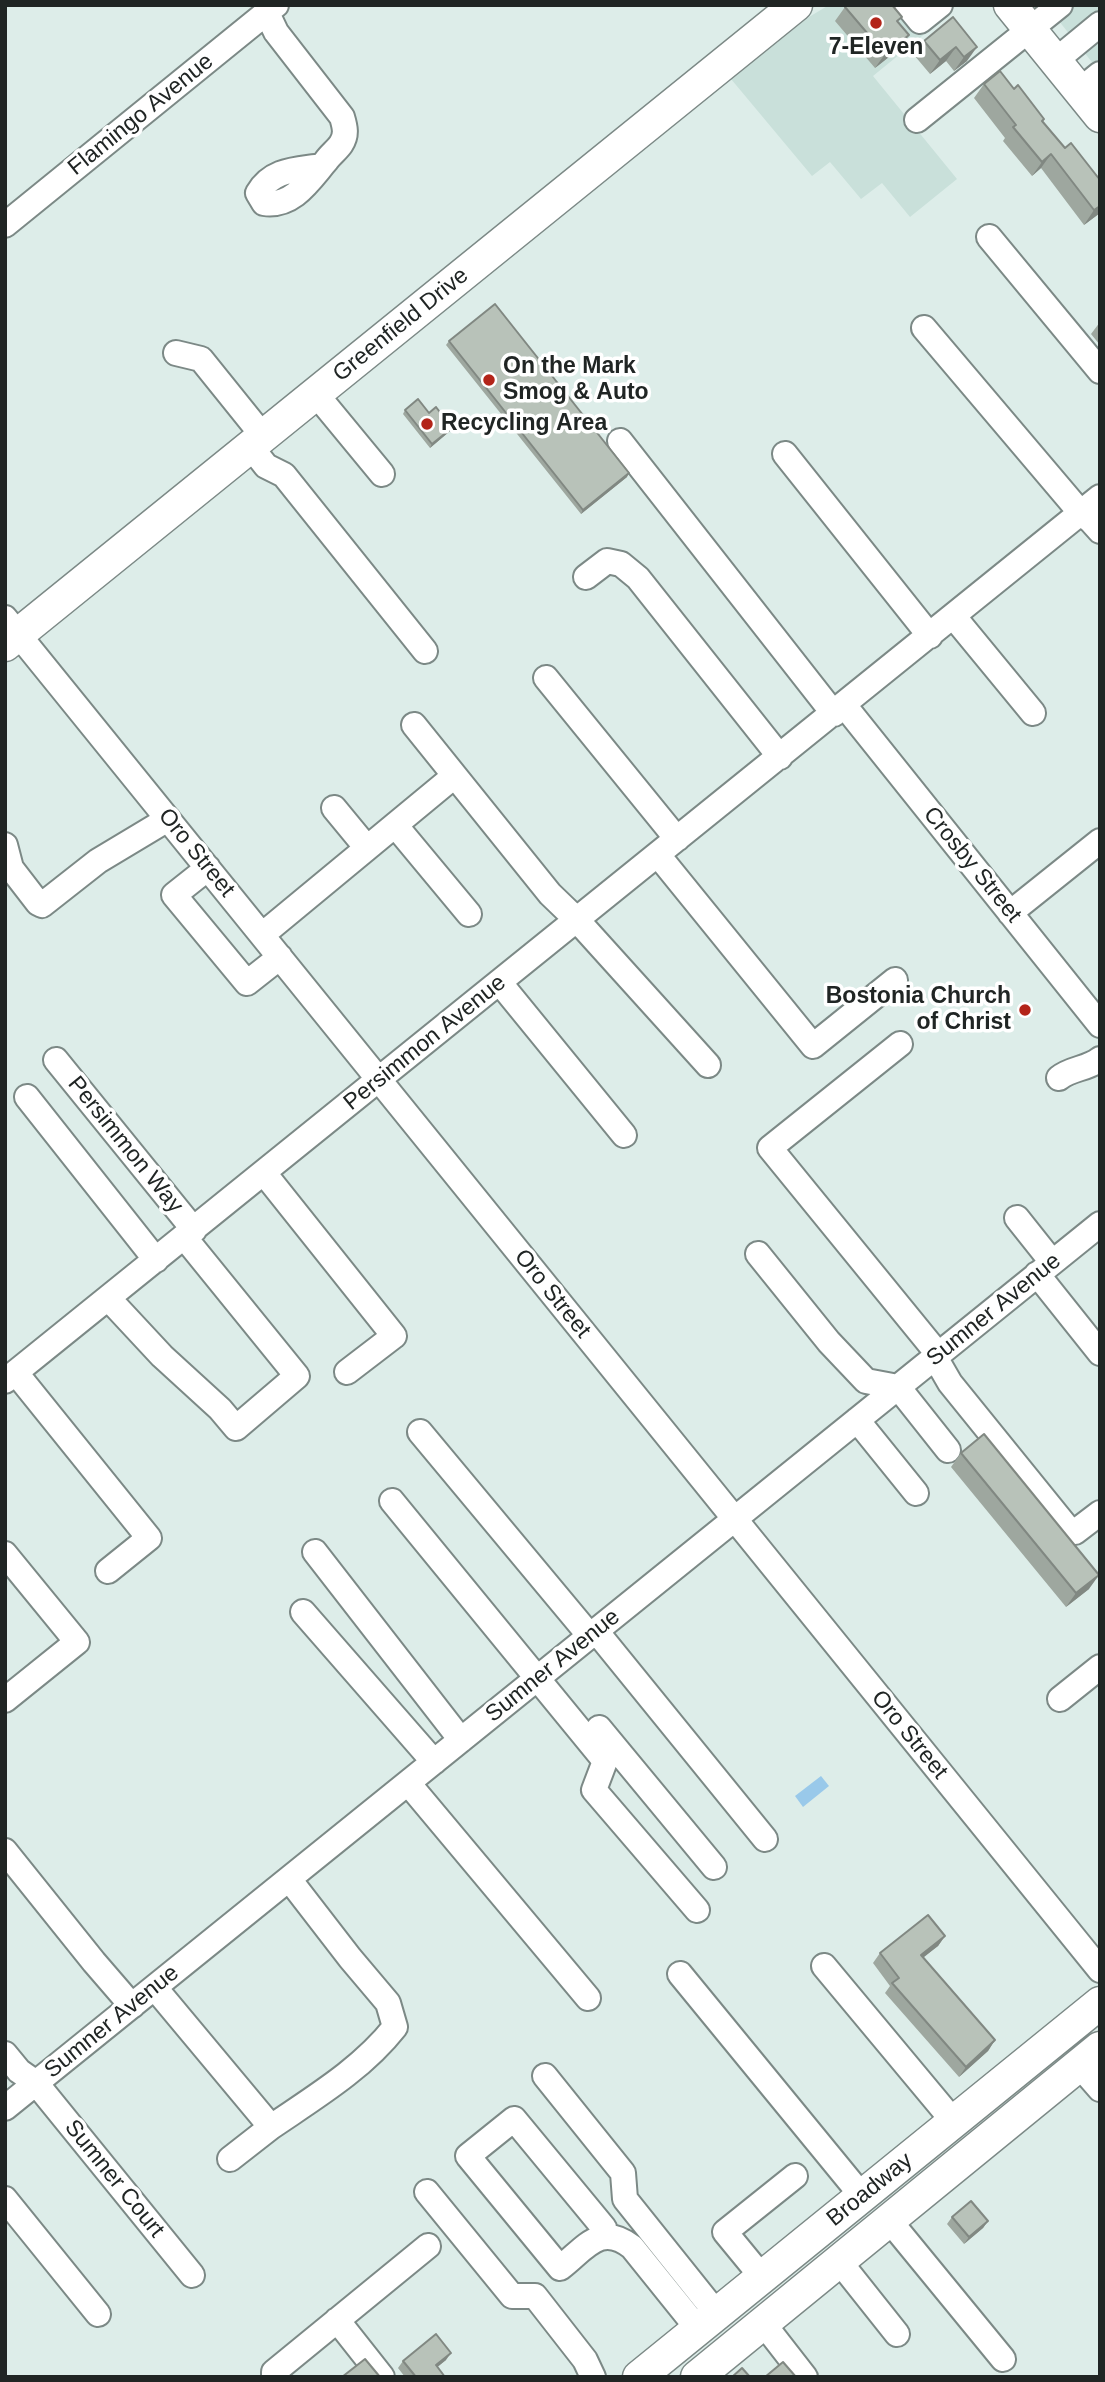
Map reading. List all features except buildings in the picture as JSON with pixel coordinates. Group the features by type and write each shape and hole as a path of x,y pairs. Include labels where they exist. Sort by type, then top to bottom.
{"main road":[{"name":"Greenfield Drive","path":"10,633 257,442 796,5"},
{"path":"1010,5 1055,61 1090,82 1100,116"},
{"name":"Broadway","path":"639,2377 1100,2003"},
{"name":"Broadway","path":"697,2377 1090,2057"}],"street":[{"path":"907,5 920,21 940,5"},
{"path":"917,120 1060,5"},
{"path":"272,9 276,32 342,117 346,130 342,144 321,166"},
{"name":"Flamingo Avenue","path":"5,225 272,9"},
{"path":"1055,61 1100,24"},
{"path":"989,237 1100,371"},
{"path":"924,328 1090,505 1091,520 1100,531"},
{"path":"176,353 201,359 257,442 266,466 284,475 425,651"},
{"path":"316,394 382,474"},
{"name":"Crosby Street","path":"620,441 1100,1025"},
{"path":"785,454 930,636 1090,505"},
{"path":"586,577 607,561 621,564 638,578 780,757"},
{"path":"954,617 1033,713"},
{"name":"Oro Street","path":"10,633 208,868 1100,1970"},
{"name":"Persimmon Avenue","path":"11,1377 930,636"},
{"path":"546,678 677,839"},
{"path":"414,725 550,894 577,920 708,1065"},
{"path":"261,935 447,782"},
{"path":"334,808 367,848"},
{"path":"5,845 11,868 42,905 99,861 168,819"},
{"path":"395,825 469,914"},
{"path":"1010,913 1100,841"},
{"path":"658,855 813,1046 895,980"},
{"path":"208,868 174,895 247,983 280,957"},
{"path":"500,983 624,1135"},
{"path":"900,1044 770,1148 936,1356 950,1383 1069,1530 1075,1532 1100,1513"},
{"path":"1059,1078 1100,1059"},
{"name":"Persimmon Way","path":"56,1060 297,1376 236,1428 220,1409 162,1356 108,1298"},
{"path":"27,1097 156,1260"},
{"path":"264,1173 394,1336 347,1372"},
{"path":"1017,1218 1045,1268 1100,1353"},
{"name":"Sumner Avenue","path":"16,2092 155,1988 1100,1224"},
{"path":"758,1254 829,1342 866,1381 898,1387 948,1450"},
{"path":"11,1377 149,1538 108,1571"},
{"path":"857,1420 916,1493"},
{"path":"420,1432 765,1839"},
{"path":"392,1501 714,1867"},
{"path":"315,1552 461,1740"},
{"path":"5,1554 77,1642 5,1700"},
{"path":"303,1612 433,1762"},
{"path":"1060,1699 1100,1667"},
{"path":"543,1674 605,1761 594,1790 697,1910"},
{"path":"408,1783 588,1998"},
{"path":"5,1851 132,2006"},
{"path":"230,2160 377,2050 395,2027 388,2003 289,1879"},
{"path":"824,1966 954,2122"},
{"path":"680,1974 862,2196"},
{"path":"155,1988 271,2127"},
{"name":"Sumner Court","path":"5,2054 19,2071 16,2092 192,2275"},
{"path":"1090,2057 1100,2089"},
{"path":"545,2076 623,2173 625,2199 708,2322"},
{"path":"601,2236 604,2228 514,2119 468,2156 560,2269 601,2236 611,2235 632,2247 708,2322"},
{"path":"762,2277 725,2232 795,2176"},
{"path":"427,2192 512,2296 535,2296 585,2360 593,2377"},
{"path":"5,2199 98,2314"},
{"path":"889,2220 1003,2359"},
{"path":"274,2377 274,2372 428,2246"},
{"path":"839,2261 897,2334"},
{"path":"337,2319 382,2377"},
{"path":"763,2323 806,2377"}],"shaded area":[{"path":"829,5 941,5 949,14 873,76 957,179 910,217 882,183 861,199 830,162 812,176 731,79 809,17"},
{"path":"1046,5 1100,5 1100,72"}],"water":[{"path":"821,1776 829,1786 803,1807 795,1796"}],"place":[{"name":"7-Eleven","path":"876,23"},
{"name":"On the Mark Smog & Auto","path":"489,380"},
{"name":"Recycling Area","path":"427,424"},
{"name":"Bostonia Church of Christ","path":"1025,1010"}]}
